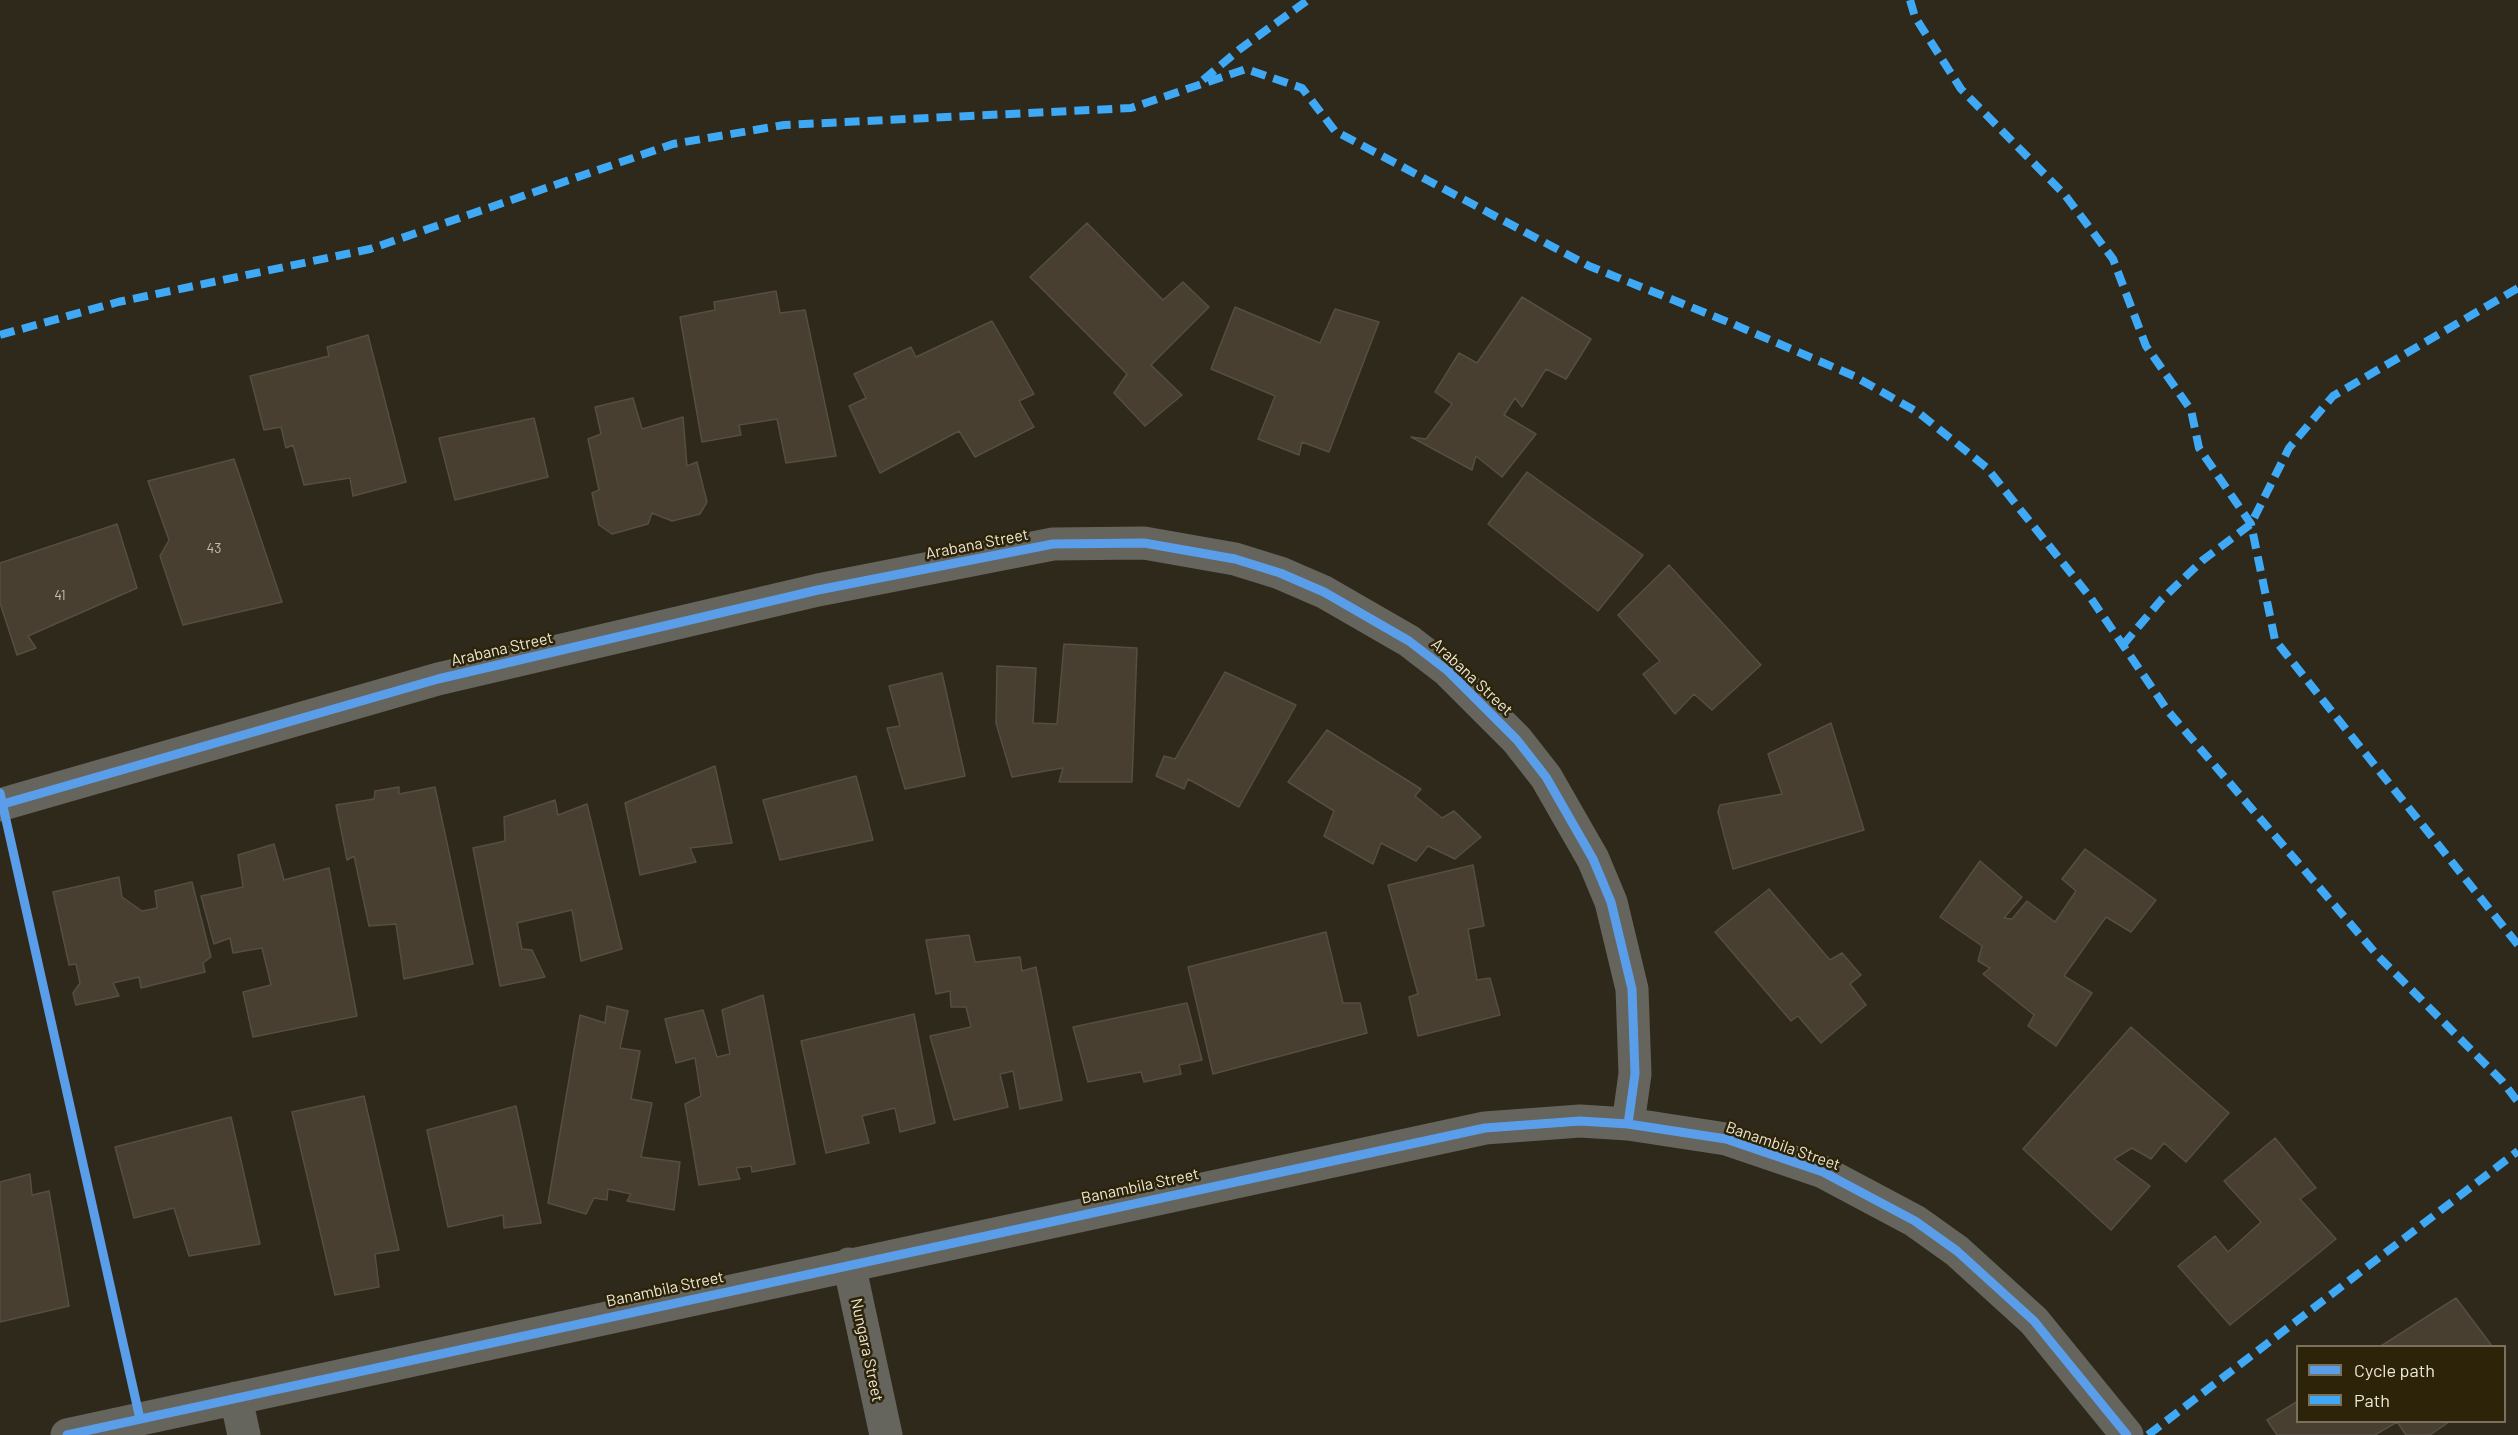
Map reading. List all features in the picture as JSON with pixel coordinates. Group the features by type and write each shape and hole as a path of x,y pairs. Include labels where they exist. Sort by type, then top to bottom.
{"street":[{"name":"Arabana Street","path":"0,805 438,679 818,590 1053,544 1144,543 1235,559 1280,573 1324,592 1409,641 1448,671 1502,724 1546,777 1593,859 1611,902 1632,989 1635,1074 1628,1124"},
{"name":"Banambila Street","path":"67,1435 1485,1128 1580,1121 1628,1124 1726,1139 1823,1172 1915,1221 1958,1251 2034,1321 2127,1435"},
{"name":"Nungara Street","path":"849,1264 886,1435"},
{"path":"236,1398 244,1435"}],"building":[{"path":"1087,223 1163,300 1183,282 1209,307 1151,365 1182,395 1145,426 1114,393 1127,374 1030,277"},
{"path":"776,291 780,313 805,310 836,456 786,463 777,419 739,425 741,435 702,442 680,317 715,310 714,302"},
{"path":"1522,297 1591,339 1566,379 1546,369 1522,407 1515,398 1504,415 1536,434 1502,477 1476,456 1472,470 1411,437 1426,439 1452,404 1435,392 1459,353 1477,363"},
{"path":"1235,307 1320,343 1335,309 1379,322 1329,452 1302,442 1299,455 1258,439 1275,396 1211,369"},
{"path":"992,321 1034,394 1019,401 1034,427 975,457 959,431 880,473 849,406 866,398 854,374 911,347 916,357"},
{"path":"368,335 406,482 353,496 350,478 304,485 293,445 286,448 281,427 264,430 250,376 329,356 327,347"},
{"path":"633,398 642,429 683,417 687,466 697,462 707,502 700,514 672,521 652,513 648,524 612,534 599,525 592,493 599,490 588,439 601,434 595,407"},
{"path":"534,418 548,477 455,500 439,438"},
{"path":"234,459 282,602 183,625 160,556 169,540 148,481"},
{"path":"1527,472 1643,555 1598,611 1488,524"},
{"path":"117,524 137,588 28,636 36,648 17,655 0,603 0,563"},
{"path":"1669,565 1761,665 1712,710 1694,694 1675,714 1643,674 1660,661 1618,615"},
{"path":"1064,644 1137,648 1132,782 1059,782 1063,768 1012,777 996,723 997,666 1036,668 1033,723 1057,724"},
{"path":"1225,672 1296,705 1239,807 1188,779 1184,789 1156,776 1164,756 1175,759"},
{"path":"942,673 965,776 905,789 887,728 900,726 889,686"},
{"path":"1831,723 1864,830 1733,869 1718,812 1720,805 1782,794 1768,754"},
{"path":"1327,730 1421,789 1415,796 1442,818 1454,811 1481,837 1455,859 1428,846 1416,861 1381,843 1373,864 1324,836 1334,811 1288,782"},
{"path":"715,766 732,843 690,848 696,862 640,875 625,803"},
{"path":"856,776 873,840 780,860 763,800"},
{"path":"399,787 399,794 435,787 473,964 404,979 396,924 369,926 354,856 347,860 336,805 374,799 375,791"},
{"path":"555,800 558,815 587,804 622,949 581,961 572,910 517,923 522,949 532,950 545,977 500,986 473,848 505,841 504,817"},
{"path":"274,844 284,880 329,868 357,1016 253,1037 243,992 271,985 262,948 233,953 230,938 214,944 201,896 243,887 238,855"},
{"path":"2085,849 2156,900 2131,932 2106,917 2064,976 2092,993 2056,1046 2028,1026 2034,1015 1983,974 1990,968 1978,961 1982,946 1940,917 1980,861 2022,897 2004,918 2012,919 2027,901 2055,922 2076,891 2062,879"},
{"path":"1473,865 1484,926 1468,929 1477,980 1490,978 1500,1015 1418,1036 1409,997 1418,994 1388,885"},
{"path":"119,877 122,897 142,911 157,908 155,891 192,882 211,957 203,963 205,972 141,988 139,977 113,983 119,996 76,1005 73,993 80,983 76,964 69,965 53,892"},
{"path":"1769,889 1830,960 1842,953 1861,975 1850,984 1866,1005 1821,1043 1798,1016 1791,1021 1715,932"},
{"path":"1326,932 1343,1003 1360,1003 1367,1033 1213,1074 1188,967"},
{"path":"969,935 975,962 1020,957 1022,971 1036,967 1062,1100 1020,1109 1013,1071 1000,1074 1008,1107 954,1120 930,1036 971,1027 966,1007 951,1007 950,991 936,994 926,940"},
{"path":"763,995 795,1164 752,1172 751,1166 736,1168 740,1179 699,1185 685,1104 701,1096 695,1058 676,1063 665,1019 703,1010 717,1057 730,1054 722,1010"},
{"path":"1187,1003 1202,1060 1179,1065 1181,1074 1144,1082 1141,1072 1088,1082 1073,1027"},
{"path":"607,1006 628,1011 620,1048 640,1051 631,1099 652,1103 641,1157 680,1162 674,1210 627,1201 631,1194 608,1189 607,1200 594,1198 586,1214 548,1203 580,1015 605,1023"},
{"path":"914,1014 935,1123 900,1132 895,1108 862,1116 869,1143 826,1153 801,1041"},
{"path":"2131,1027 2229,1113 2186,1162 2164,1143 2151,1159 2132,1148 2114,1159 2150,1186 2111,1230 2023,1149"},
{"path":"364,1096 399,1250 375,1254 379,1287 335,1295 292,1112"},
{"path":"516,1106 541,1223 504,1228 503,1215 448,1227 427,1130"},
{"path":"231,1117 260,1244 189,1256 174,1208 134,1218 115,1147"},
{"path":"2275,1138 2316,1188 2300,1199 2336,1239 2230,1325 2178,1266 2215,1236 2228,1252 2261,1222 2224,1181"},
{"path":"30,1174 32,1195 49,1191 69,1306 0,1322 0,1182"},
{"path":"2456,1298 2491,1345 2383,1345"},
{"path":"2296,1402 2296,1423 2395,1423 2375,1435 2277,1435 2267,1420"},
{"path":"2398,1423 2448,1423 2430,1435 2406,1435"}],"marked path":[{"path":"1203,80 1240,49 1308,0"},
{"path":"1910,0 1915,17 1961,89 2065,195 2113,259 2146,346 2191,410 2199,448 2251,524 2275,640 2518,945"},
{"path":"0,335 118,302 370,249 673,144 784,125 1131,108 1246,69 1302,88 1335,131 1589,266 1854,376 1919,413 1987,468 2090,597 2168,711 2378,956 2502,1081 2518,1102"},
{"path":"2123,645 2161,600 2203,560 2251,524 2289,448 2333,396 2518,288"},
{"path":"2148,1435 2518,1151"}],"cycle path":[{"path":"0,805 438,679 818,590 1053,544 1144,543 1235,559 1280,573 1324,592 1409,641 1448,671 1517,740 1546,777 1593,859 1611,902 1632,989 1635,1074 1628,1124"},
{"path":"0,793 140,1419"},
{"path":"67,1435 1485,1128 1580,1121 1628,1124 1726,1139 1823,1172 1915,1221 1957,1251 2034,1321 2127,1435"}]}
